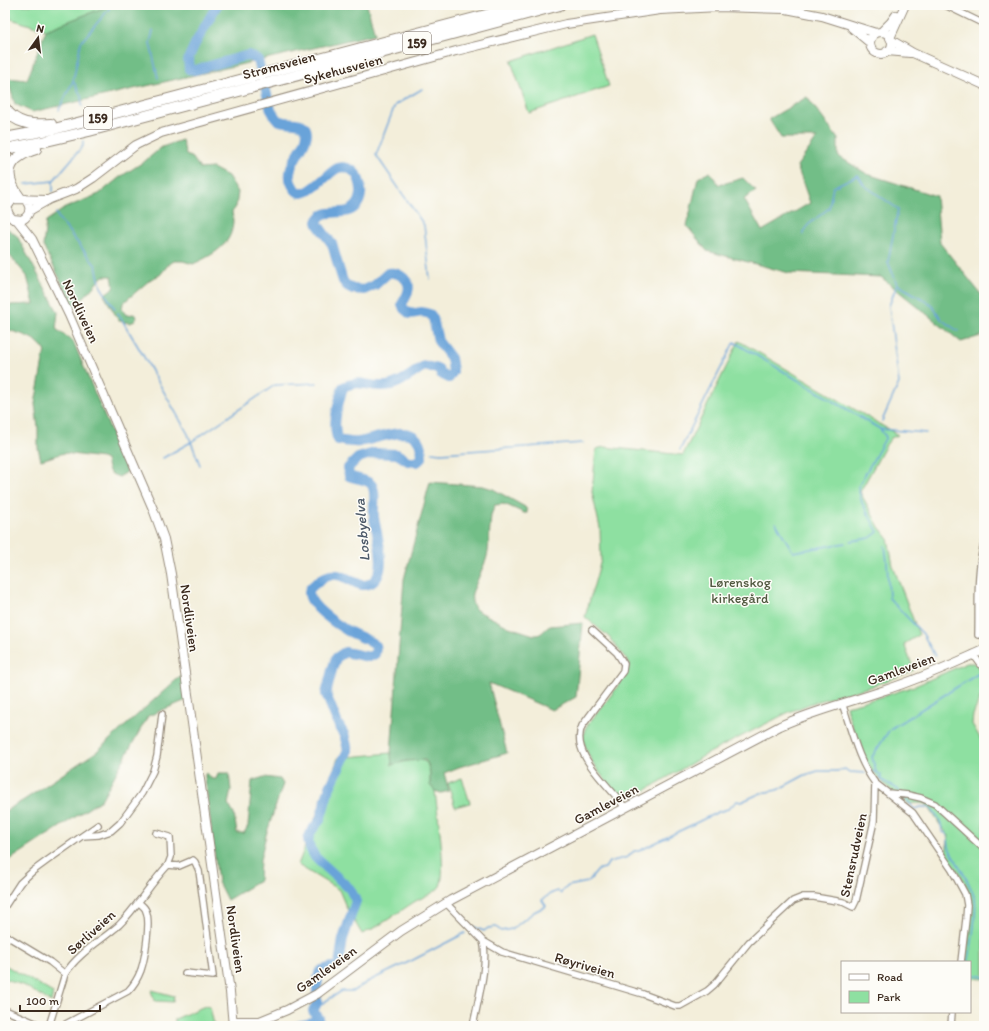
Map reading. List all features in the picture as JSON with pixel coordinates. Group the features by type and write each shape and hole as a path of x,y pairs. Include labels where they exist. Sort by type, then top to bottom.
{"highway":[{"path":"448,25 515,5"},
{"name":"Strømsveien","path":"5,138 54,129 189,93 254,82 448,25 524,5"},
{"name":"Strømsveien","path":"272,77 560,5"},
{"name":"Strømsveien","path":"5,149 66,136 224,95 254,82"},
{"path":"5,108 13,117 22,122 37,125 50,124 189,93"},
{"path":"22,198 12,184 10,172 14,161 24,152 169,113 224,95"},
{"path":"5,180 8,188 7,205"}],"main road":[{"name":"Sykehusveien","path":"660,10 678,5"},
{"name":"Sykehusveien","path":"771,5 822,16 847,25 878,32"},
{"path":"901,5 891,22 872,36 870,43 871,48 877,53 881,54 888,51 913,53"},
{"path":"888,51 891,45 891,39 905,5"},
{"name":"Sykehusveien","path":"29,213 50,200 84,184 130,149 154,136 177,127 261,104 532,32 584,21 660,10 729,6 785,9"},
{"name":"Sykehusveien","path":"847,25 862,35 870,43"},
{"path":"878,32 885,33 891,39 913,53 984,85"},
{"name":"Sykehusveien","path":"22,198 50,200"},
{"path":"22,198 28,203 29,213 22,220 11,218 7,211 7,205 14,199 22,198"},
{"name":"Nordliveien","path":"29,213 32,239"},
{"name":"Nordliveien","path":"11,218 32,239 77,332 164,539 171,574 186,677 233,1024"},
{"name":"Gamleveien","path":"251,1026 305,1001 324,990 405,928 446,903 786,723 813,712 893,688 984,650"},
{"name":"Gamleveien","path":"233,1024 260,1021"}],"street":[{"path":"945,5 984,24"},
{"path":"978,634 982,604 981,561 984,544"},
{"path":"592,630 617,653 624,664 624,671 582,726 579,737 585,757 625,808"},
{"path":"974,654 984,669"},
{"path":"842,703 868,773 875,783 913,813 952,870 965,894 967,905 961,961"},
{"path":"82,836 99,835 111,831 120,824 142,793 153,771 162,714"},
{"name":"Stensrudveien","path":"682,1005 707,991 714,985 749,942 793,902 803,897 814,896 843,902 853,907 856,901 874,821 875,783"},
{"path":"888,793 921,798 935,804 984,849"},
{"path":"5,906 20,883 33,871 98,825"},
{"path":"156,833 170,837 171,857 168,866 179,866 193,860 200,878 213,976 185,972"},
{"name":"Sørliveien","path":"49,1026 65,974 79,956 120,924 168,866"},
{"path":"62,1026 128,991 133,985 141,970 148,919 146,912 138,902"},
{"name":"Røyriveien","path":"446,903 483,941 502,952 643,994 675,1006 682,1005"},
{"path":"5,935 50,962 65,974"},
{"path":"472,1026 484,961 485,950 483,941"},
{"path":"5,1010 42,1026"},
{"path":"951,1026 952,1013"}],"green space":[{"path":"11,5 111,5 46,30 5,17"},
{"path":"111,5 367,5 375,34 32,112 15,104 7,78 27,80 46,30"},
{"path":"592,34 609,86 529,113 511,61"},
{"path":"807,97 838,139 838,156 867,174 936,196 940,243 984,298 984,335 961,342 881,277 789,273 707,251 687,226 698,178 710,172 719,185 743,178 756,191 744,199 762,231 810,203 797,166 817,138 781,138 769,119"},
{"path":"182,140 186,155 193,158 200,169 213,168 228,176 238,192 236,207 232,212 232,231 228,239 217,251 193,264 183,261 174,261 168,265 160,275 151,279 123,303 122,309 126,315 134,314 137,317 135,321 130,323 119,321 104,295 114,287 112,276 103,276 76,306 70,307 60,279 43,246 46,221 65,208 99,194 162,147"},
{"path":"5,229 8,229 17,236 58,312 56,329 73,341 125,465 127,472 119,477 110,473 106,460 102,458 64,453 41,460 38,448 38,428 35,404 45,350 41,345 32,339 22,334 5,329 5,323 10,305 34,304 27,276 5,250"},
{"name":"Lørenskog kirkegård","path":"739,341 898,435 891,438 886,445 860,492 879,527 888,538 893,566 919,635 904,644 914,670 873,686 812,703 787,713 707,754 646,790 622,800 602,775 589,755 585,745 584,736 586,727 616,689 630,664 609,637 585,617 601,560 600,528 592,492 596,449 604,447 683,455"},
{"path":"430,482 483,486 493,489 525,507 527,510 527,513 524,513 503,504 495,505 491,515 486,560 472,593 472,602 476,610 509,627 534,635 541,633 550,626 583,623 576,697 552,710 489,683 507,753 444,773 449,791 441,793 435,791 430,785 429,768 425,760 406,761 392,765 391,753 404,579"},
{"path":"967,663 975,663 984,676 984,688 973,715 972,724 984,745 984,979 971,978 971,961 965,961 971,917 971,901 967,888 959,872 946,857 949,836 927,804 908,804 885,785 875,774 863,756 846,706 915,686"},
{"path":"185,672 189,699 148,716 101,800 5,863 5,811 96,752"},
{"path":"391,753 392,765 415,760 424,761 427,763 430,773 430,785 435,791 442,855 442,879 438,889 362,934 347,909 339,890 298,865 338,758"},
{"path":"207,773 212,779 216,779 218,773 229,773 231,790 228,804 234,814 237,833 244,833 248,826 252,781 264,777 280,779 283,784 266,835 260,860 259,881 227,900 218,882 205,778 205,774"},
{"path":"462,778 470,803 455,807 448,783"},
{"path":"5,965 53,993 51,1002 25,986 5,979"},
{"path":"151,991 174,996 173,1002 155,1001"},
{"path":"205,1006 210,1007 214,1026 175,1026 175,1019"}],"waterway":[{"path":"59,110 73,81 81,42 109,9 109,5"},
{"name":"Losbyelva","path":"217,5 188,59 189,69 195,70 248,55 258,60 271,110 275,117 281,121 301,124 306,129 307,135 305,142 290,172 290,180 294,188 299,192 304,193 316,186 333,171 338,168 345,167 356,174 359,180 361,194 356,206 346,212 324,214 317,222 332,244 343,281 347,286 353,289 364,290 375,285 388,273 396,273 403,277 409,288 408,294 402,304 404,309 410,314 422,312 430,314 433,318 438,341 451,358 453,371 449,378 441,374 438,369 424,366 404,379 387,386 354,383 343,387 338,406 335,421 338,440 357,442 389,434 408,434 416,438 420,445 422,458 417,462 408,461 397,454 374,453 358,458 348,468 349,476 369,482 374,490 374,517 379,542 381,562 380,571 377,578 371,583 365,585 359,584 347,578 333,575 325,577 311,587 309,591 313,603 323,614 346,630 373,643 376,646 375,654 369,657 345,652 336,658 326,694 338,724 344,734 348,750 329,789 320,820 312,830 308,839 310,848 315,857 350,889 356,901 343,939 339,965 322,970 319,973 317,1003 313,1011 319,1018 308,1024 298,1026"},
{"path":"153,31 150,43 158,78"},
{"path":"74,82 81,96 82,106"},
{"path":"422,89 395,105 376,155 424,225 430,279"},
{"path":"26,184 53,181 83,146 83,141"},
{"path":"803,235 808,225 829,208 833,187 858,175 864,185 898,209 888,262 897,284 889,306 899,383 882,421"},
{"path":"53,182 53,192"},
{"path":"56,213 59,219 96,266 101,287 115,309"},
{"path":"897,284 931,304 942,320 958,331"},
{"path":"118,313 188,434 200,465"},
{"path":"680,450 734,342 880,429 886,437 858,487 862,503 878,532 870,538 851,541"},
{"path":"163,458 191,442 275,385 317,383"},
{"path":"880,429 926,433"},
{"path":"432,452 441,453 583,443"},
{"name":"Losbyelva","path":"422,450 427,451"},
{"path":"776,523 793,552 845,543"},
{"path":"885,546 889,598 923,634 935,656"},
{"path":"876,772 872,757 890,729 981,672"},
{"path":"474,927 484,931 488,928 496,927 501,931 512,929 534,912 546,906 542,900 550,894 557,891 560,893 568,886 588,882 599,869 605,868 609,862 628,857 634,851 639,851 718,812 728,809 737,801 741,802 761,793 777,790 805,775 818,771 837,771 845,769 849,772 866,773"},
{"path":"870,772 876,772 881,775 880,778 900,792"},
{"path":"904,796 914,809 930,807 940,821 942,832 946,833 947,835 950,850 973,894 975,900 975,913 968,961"},
{"path":"317,1003 321,1004 342,991 353,991 369,981 465,933"},
{"path":"971,974 984,977"}]}
